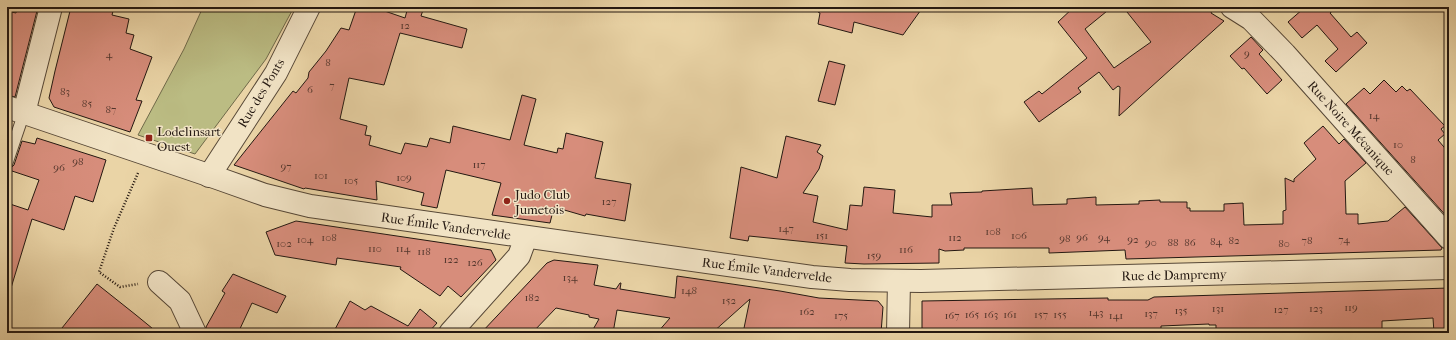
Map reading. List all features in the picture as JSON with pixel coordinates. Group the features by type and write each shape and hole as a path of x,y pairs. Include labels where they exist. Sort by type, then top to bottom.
{"street":[{"path":"16,110 51,7"},
{"name":"Rue des Ponts","path":"209,176 276,73 309,7"},
{"name":"Rue Noire Mécanique","path":"1232,7 1251,19 1285,54 1449,238"},
{"name":"Rue Émile Vandervelde","path":"16,110 265,196 298,203 812,277 850,280 899,281"},
{"path":"450,333 519,256 526,237"},
{"name":"Rue de Dampremy","path":"899,281 1449,268"},
{"path":"898,333 899,281"},
{"path":"159,282 180,301 195,333"}],"lane":[{"path":"7,163 16,110"}],"path":[{"path":"144,154 138,172 114,228 99,272 120,287 159,282"}],"green space":[{"path":"203,7 294,7 266,59 195,154 138,135 184,49"}],"building":[{"path":"17,7 38,7 15,97 7,95 7,11 16,13"},
{"path":"71,7 114,7 112,15 129,19 126,33 134,35 130,49 152,57 136,100 142,101 130,132 54,107 49,98"},
{"path":"357,7 373,7 405,18 408,7 424,7 421,16 467,29 462,48 400,33 384,85 349,78 340,119 367,126 365,135 371,136 369,145 401,154 405,143 427,147 430,138 450,143 453,126 510,140 522,95 536,99 524,145 557,153 558,148 563,149 566,133 603,142 595,178 631,184 625,221 586,214 585,216 554,207 550,223 492,215 501,183 446,170 437,208 421,205 424,193 376,181 377,200 304,189 234,165 293,91 296,93 308,78 309,72 326,51 341,28 349,30"},
{"path":"819,7 923,7 903,35 854,22 852,33 818,24 820,13 818,12"},
{"path":"1074,7 1112,7 1085,29 1114,68 1151,42 1123,7 1214,7 1211,13 1224,21 1119,116 1120,87 1118,86 1113,90 1099,72 1078,88 1081,92 1039,122 1024,102 1039,91 1042,94 1087,58 1058,22"},
{"path":"1301,7 1337,7 1330,13 1351,37 1357,32 1367,43 1336,72 1325,61 1338,49 1317,25 1302,38 1288,22 1303,9"},
{"path":"1251,37 1263,50 1259,54 1282,80 1267,94 1244,68 1242,69 1230,56"},
{"path":"829,61 845,65 835,105 818,101"},
{"path":"1384,80 1396,92 1402,86 1407,91 1410,89 1445,126 1441,129 1445,134 1438,140 1449,153 1449,219 1346,104 1364,88 1370,94"},
{"path":"1323,126 1339,144 1344,139 1366,163 1345,181 1346,214 1358,214 1358,224 1388,221 1405,207 1442,248 1441,250 1126,259 1125,250 1049,253 1049,248 964,248 964,250 945,251 939,249 939,263 864,264 845,263 847,246 749,236 748,241 730,238 741,167 777,178 786,136 821,145 817,152 823,156 819,169 803,193 818,196 813,222 847,230 850,205 862,206 864,187 895,190 893,213 932,217 932,205 952,205 950,193 1032,188 1033,205 1067,204 1067,199 1096,197 1096,205 1139,204 1139,201 1160,200 1160,202 1187,202 1187,208 1190,208 1190,211 1224,211 1224,204 1243,203 1244,225 1283,224 1283,211 1286,210 1285,178 1294,182 1294,179 1316,159 1304,143"},
{"path":"37,138 106,160 93,202 75,196 64,230 32,219 11,288 7,287 7,203 28,210 39,180 9,170 14,165 22,141 35,144"},
{"path":"296,221 491,250 496,260 461,297 448,286 440,296 400,269 401,267 337,258 336,265 275,255 266,232"},
{"path":"554,260 598,265 594,285 616,289 621,283 620,289 675,298 677,276 819,298 878,301 883,307 881,333 743,333 750,299 712,333 657,333 670,318 617,310 613,333 591,333 599,319 589,317 589,315 556,308 532,333 481,333 547,263"},
{"path":"233,274 286,296 277,313 252,303 238,333 207,333 206,327 225,293 222,291"},
{"path":"97,284 136,315 158,333 58,333"},
{"path":"1449,288 1449,333 1434,333 1433,318 1382,321 1382,333 1216,333 1216,325 1209,324 1161,326 1161,333 922,333 922,301 1108,298 1108,300 1148,300 1154,297"},
{"path":"350,301 365,310 371,306 408,326 420,309 437,323 428,333 333,333"}],"place":[{"name":"Lodelinsart Ouest","path":"149,138"},
{"name":"Judo Club Jumetois","path":"507,201"}]}
